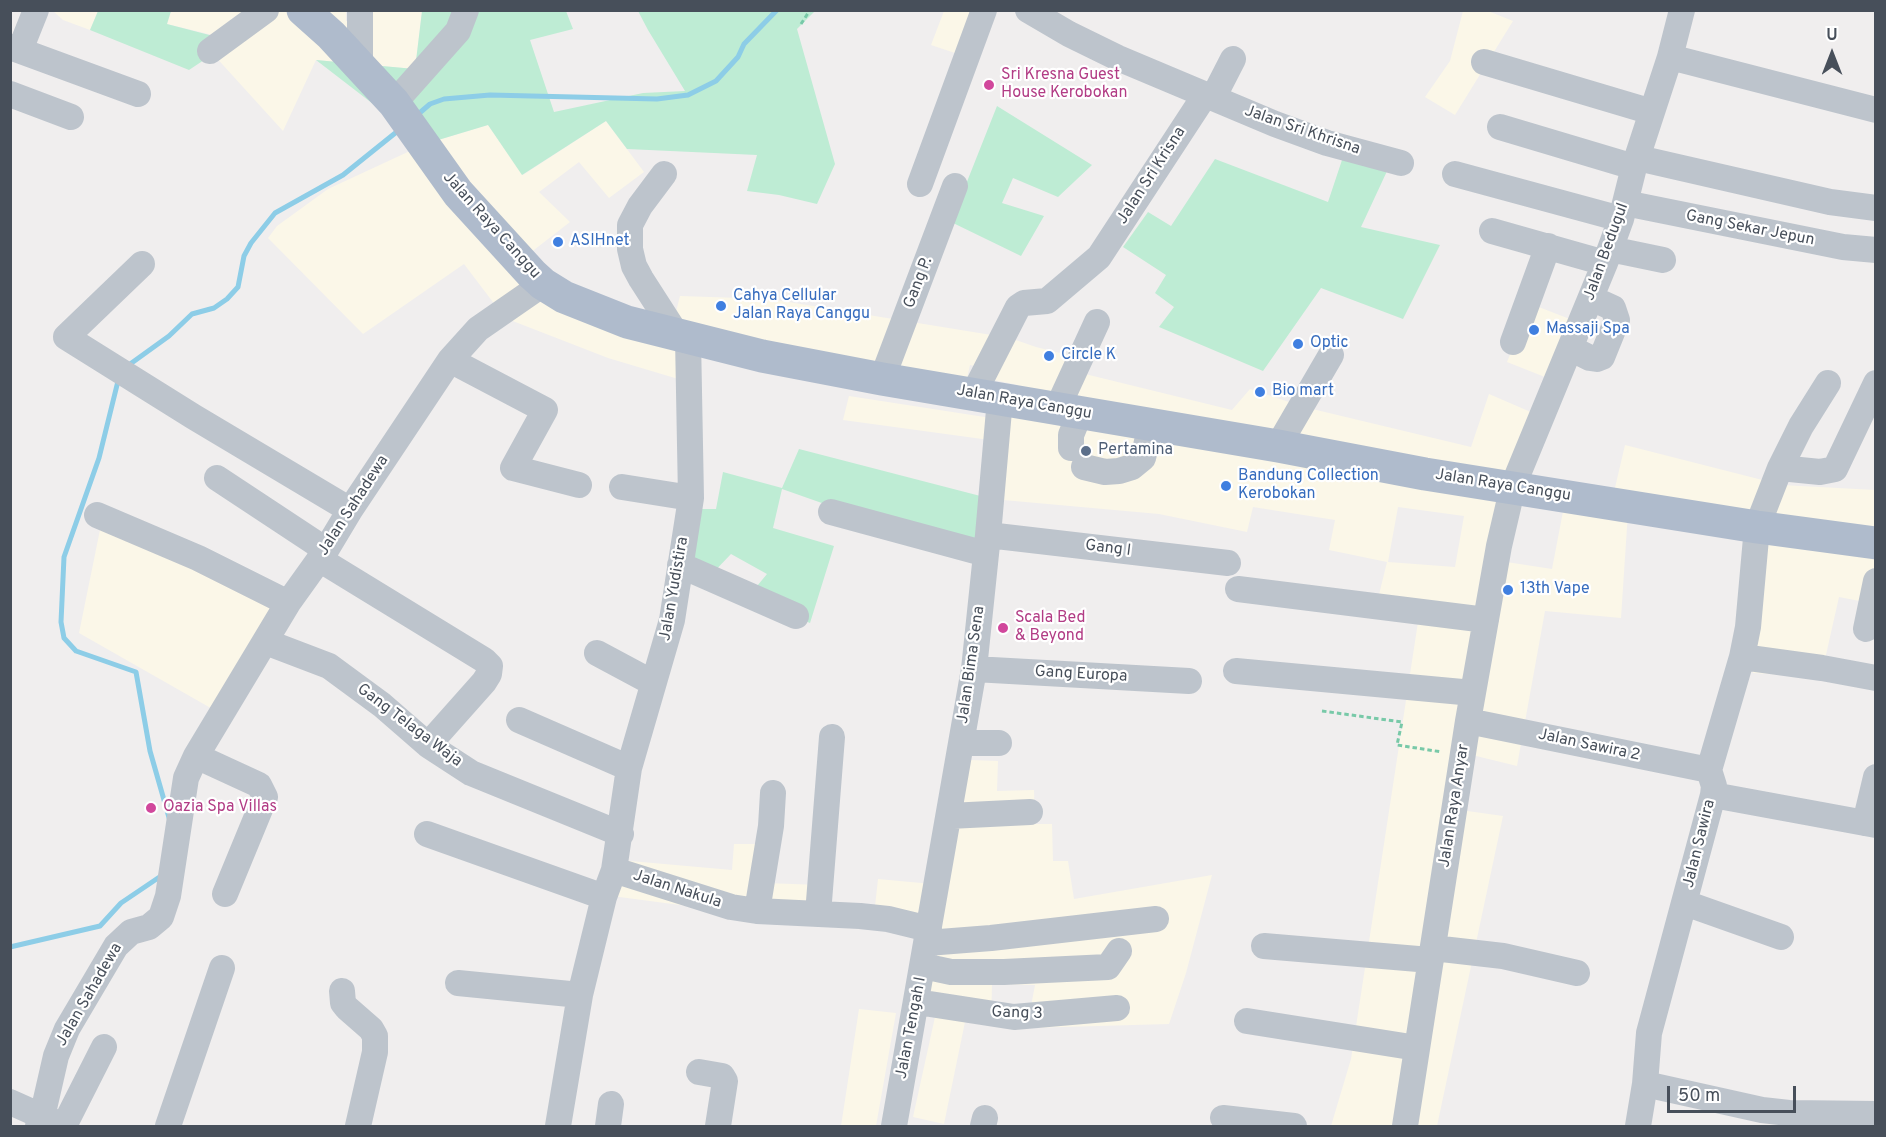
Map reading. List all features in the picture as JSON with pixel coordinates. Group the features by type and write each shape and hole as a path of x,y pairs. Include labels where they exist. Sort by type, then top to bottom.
{"main road":[{"name":"Jalan Raya Canggu","path":"303,10 330,23 360,66 394,103 458,193 543,284 564,297 627,322 762,356 882,379 1278,446 1425,474 1513,486 1757,527 1875,543"}],"street":[{"path":"36,10 15,49 138,94"},
{"path":"210,51 266,10"},
{"path":"360,10 360,66"},
{"path":"394,103 458,31 466,10"},
{"path":"920,184 984,10"},
{"path":"1028,10 1069,34 1118,58 1209,96 1233,59"},
{"name":"Jalan Bedugul","path":"1513,486 1608,256 1670,57 1682,10"},
{"path":"1670,57 1875,110"},
{"path":"1484,62 1652,112"},
{"path":"10,94 71,117"},
{"name":"Jalan Sri Khrisna","path":"1209,96 1327,143 1401,163"},
{"name":"Jalan Sri Krisna","path":"987,396 1018,307 1024,303 1047,301 1099,258 1209,96"},
{"path":"1500,127 1636,163 1830,202 1875,208"},
{"path":"664,174 640,206 630,225 630,249 634,266 641,279 683,337"},
{"path":"1455,174 1623,211"},
{"name":"Gang P.","path":"882,379 955,186"},
{"name":"Gang Sekar Jepun","path":"1623,211 1843,247 1875,250"},
{"path":"1492,231 1548,246 1608,256 1663,260"},
{"path":"1513,342 1548,246"},
{"path":"142,264 66,337 350,510"},
{"name":"Jalan Sahadewa","path":"52,1124 56,1056 67,1029 116,946 130,933 149,927 161,916 168,896 186,778 196,756 288,603 323,554 450,360 478,329 543,284"},
{"path":"1097,322 1068,411 1071,435 1078,457 1105,472 1132,468 1143,458 1151,425"},
{"name":"Jalan Yudistira","path":"614,870 629,768 672,620 691,498 683,337"},
{"path":"1278,446 1331,355"},
{"path":"450,360 545,411 513,468 579,485"},
{"name":"Jalan Sawira","path":"1638,1126 1645,1084 1649,1033 1685,903 1742,657 1751,609 1757,527 1780,468 1828,383"},
{"path":"1780,468 1820,472 1835,469 1875,383"},
{"name":"Jalan Bima Sena","path":"926,946 974,669 987,544 987,396"},
{"path":"217,478 323,554 490,666 489,674 484,682 428,745"},
{"name":"Jalan Raya Anyar","path":"1405,1126 1468,721 1513,486"},
{"path":"622,487 691,498"},
{"name":"Gang I","path":"831,512 987,544 1228,563"},
{"path":"97,515 198,558 288,603"},
{"path":"680,565 796,616"},
{"path":"1866,629 1875,581"},
{"path":"1238,589 1486,620"},
{"name":"Gang Telaga Waja","path":"266,642 329,666 382,705 428,745 471,773 621,834"},
{"path":"597,653 653,683"},
{"path":"1742,657 1875,678"},
{"name":"Gang Europa","path":"974,669 1189,681"},
{"path":"1236,671 1473,693"},
{"path":"519,720 629,768"},
{"name":"Jalan Sawira 2","path":"1468,721 1711,783 1821,816 1870,824"},
{"path":"818,914 832,737"},
{"path":"961,743 999,743"},
{"path":"196,756 259,785 265,797 225,894"},
{"path":"1870,824 1875,777"},
{"path":"757,911 771,826 773,793"},
{"path":"949,816 1030,812"},
{"path":"427,834 604,897"},
{"name":"Jalan Nakula","path":"558,1126 580,995 604,897 614,870 731,907 757,911 888,919 926,946 951,972 1108,967 1119,951"},
{"path":"1685,903 1781,937"},
{"path":"926,946 1156,919"},
{"name":"Jalan Tengah I","path":"894,1126 926,946"},
{"path":"1264,946 1503,956 1577,973"},
{"path":"168,1126 222,968"},
{"path":"458,984 580,995"},
{"path":"342,991 343,1003 371,1029 375,1036 375,1052 358,1126"},
{"name":"Gang 3","path":"917,1002 1014,1017 1117,1008"},
{"path":"1247,1021 1417,1048"},
{"path":"10,1102 52,1124 104,1047"},
{"path":"699,1072 722,1076 725,1081 718,1126"},
{"path":"1645,1084 1761,1110 1789,1113 1875,1114"},
{"path":"1223,1118 1294,1126"}],"path":[{"path":"801,24 810,10"},
{"path":"1322,711 1402,723 1397,745 1463,756"}],"shaded area":[{"path":"53,11 98,11 90,30 63,20"},
{"path":"171,11 346,11 346,21 360,21 361,11 422,11 415,69 316,60 283,131 213,54 221,37 167,24"},
{"path":"944,11 995,11 976,60 931,45"},
{"path":"1463,11 1488,11 1513,21 1455,115 1425,97 1450,61"},
{"path":"606,121 644,172 609,198 579,162 539,192 570,222 512,267 668,344 680,296 770,299 1010,338 1088,360 1081,373 1232,410 1250,389 1304,407 1471,447 1489,394 1540,416 1500,561 1552,569 1565,501 1610,509 1625,445 1782,485 1875,490 1875,604 1839,597 1821,677 1753,673 1747,633 1758,532 1628,512 1621,618 1545,611 1517,766 1464,753 1453,809 1503,816 1437,1126 1331,1126 1351,1059 1418,622 1374,615 1387,562 1329,550 1335,520 1253,507 1247,532 1159,514 992,499 997,441 843,420 849,396 1004,420 1018,385 994,380 995,371 970,365 962,399 695,350 695,384 608,358 505,318 464,264 363,334 268,238 277,226 328,189 425,144 488,125 523,175","holes":["1398,507 1464,516 1455,567 1388,562"]},
{"path":"1531,304 1580,323 1555,381 1507,362"},
{"path":"101,525 148,540 285,616 230,719 79,633"},
{"path":"970,760 998,761 997,791 1034,790 1035,824 1052,824 1053,861 1068,861 1074,899 1212,875 1186,973 1169,1024 1027,1028 1035,985 992,984 991,1026 965,1022 944,1124 913,1117 935,1017 914,1016 935,936 873,924 878,879 943,885"},
{"path":"734,844 772,844 765,883 820,885 816,923 612,896 619,860 732,870"},
{"path":"859,1009 896,1013 876,1126 841,1126"}],"green space":[{"path":"98,11 171,11 167,24 221,38 213,54 189,70 90,30"},
{"path":"422,11 566,11 573,29 530,40 554,112 643,93 685,91 638,11 815,11 797,29 835,164 817,204 779,195 747,191 757,155 627,149 606,121 522,175 488,125 425,144 316,60 415,69"},
{"path":"997,106 1092,165 1058,197 1013,178 1002,203 1044,216 1021,256 951,222"},
{"path":"1343,157 1388,169 1361,227 1440,245 1403,319 1321,288 1263,371 1159,327 1174,307 1155,293 1166,275 1123,247 1148,212 1171,226 1215,159 1328,202"},
{"path":"799,449 992,499 984,560 782,489 773,528 834,546 810,623 748,597 767,574 731,554 709,577 680,567 697,509 716,509 723,472 782,488"}],"waterway":[{"path":"416,116 430,104 444,99 490,95 657,99 688,95 716,81 738,57 744,44 777,10"},
{"path":"126,367 169,336 192,314 214,308 227,299 238,287 244,256 251,243 275,213 343,175 399,130"},
{"path":"119,377 99,458 64,557 61,622 64,638 76,651 136,672 150,751 170,821"},
{"path":"10,947 100,926 121,903 161,876"}],"place":[{"name":"Sri Kresna Guest House Kerobokan","path":"989,85"},
{"name":"ASIHnet","path":"558,242"},
{"name":"Cahya Cellular Jalan Raya Canggu","path":"721,306"},
{"name":"Massaji Spa","path":"1534,330"},
{"name":"Optic","path":"1298,344"},
{"name":"Circle K","path":"1049,356"},
{"name":"Bio mart","path":"1260,392"},
{"name":"Pertamina","path":"1086,451"},
{"name":"Bandung Collection Kerobokan","path":"1226,486"},
{"name":"13th Vape","path":"1508,590"},
{"name":"Scala Bed & Beyond","path":"1003,628"},
{"name":"Oazia Spa Villas","path":"151,808"}]}
